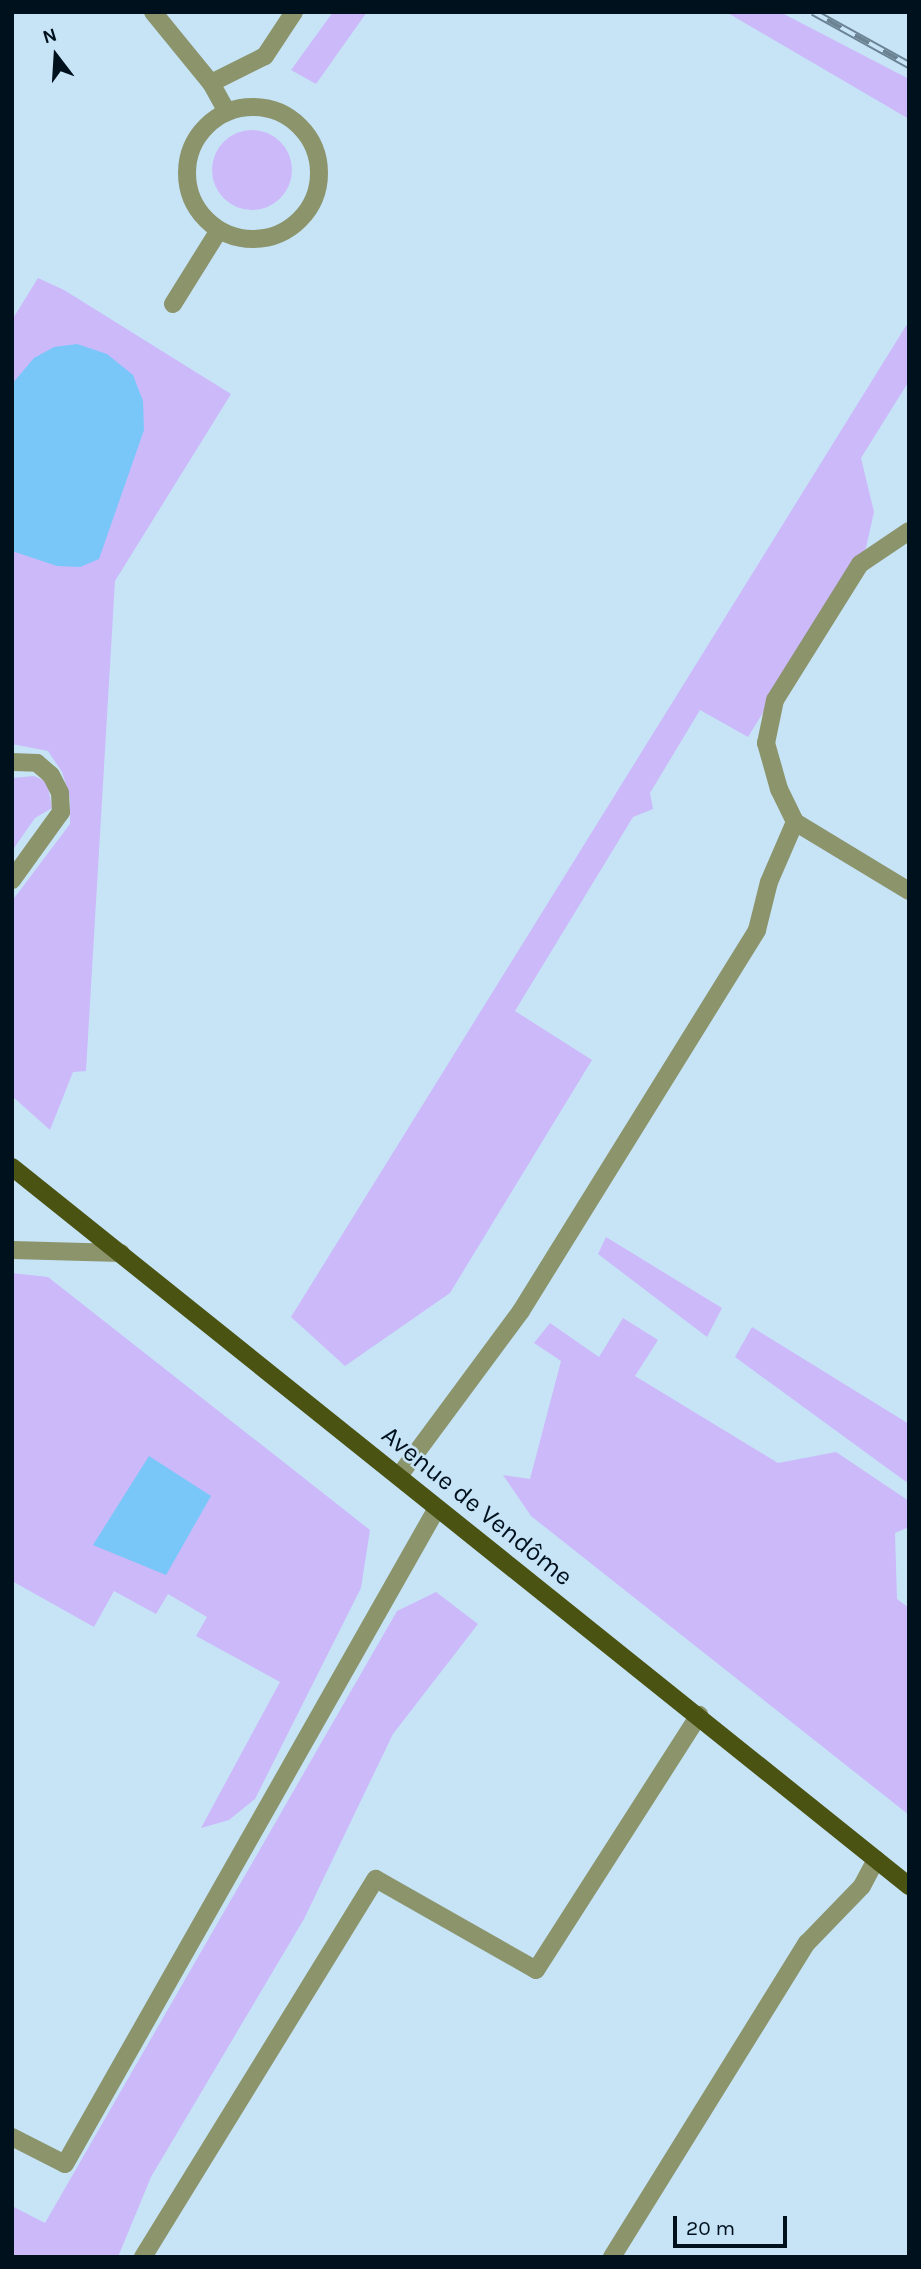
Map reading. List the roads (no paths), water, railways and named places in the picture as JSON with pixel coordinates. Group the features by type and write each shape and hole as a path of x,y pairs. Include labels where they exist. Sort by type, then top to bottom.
{"main road":[{"name":"Avenue de Vendôme","path":"12,1167 909,1886"}],"street":[{"path":"153,12 211,83 227,112"},
{"path":"211,83 265,56 294,12"},
{"path":"249,107 271,109 292,119 307,135 317,155 319,177 308,208 284,232 263,238 240,238 219,230 192,199 188,169 196,139 227,112 249,107"},
{"path":"173,304 219,230"},
{"path":"909,531 860,564 775,701 766,743 779,789 796,822 909,891"},
{"path":"12,880 61,812 60,793 51,775 37,763 14,762"},
{"path":"399,1476 521,1311 757,930 769,882 796,822"},
{"path":"12,1250 121,1254"},
{"path":"12,2137 65,2164 437,1508"},
{"path":"143,2257 376,1879 536,1970 699,1715"},
{"path":"612,2257 807,1943 862,1886 876,1860"}],"water":[{"path":"77,344 107,354 133,375 143,401 144,430 99,559 80,567 57,566 12,551 12,384 34,358 54,347"},
{"path":"149,1456 211,1496 166,1575 93,1545"}],"railway":[{"path":"813,12 909,65"}]}
